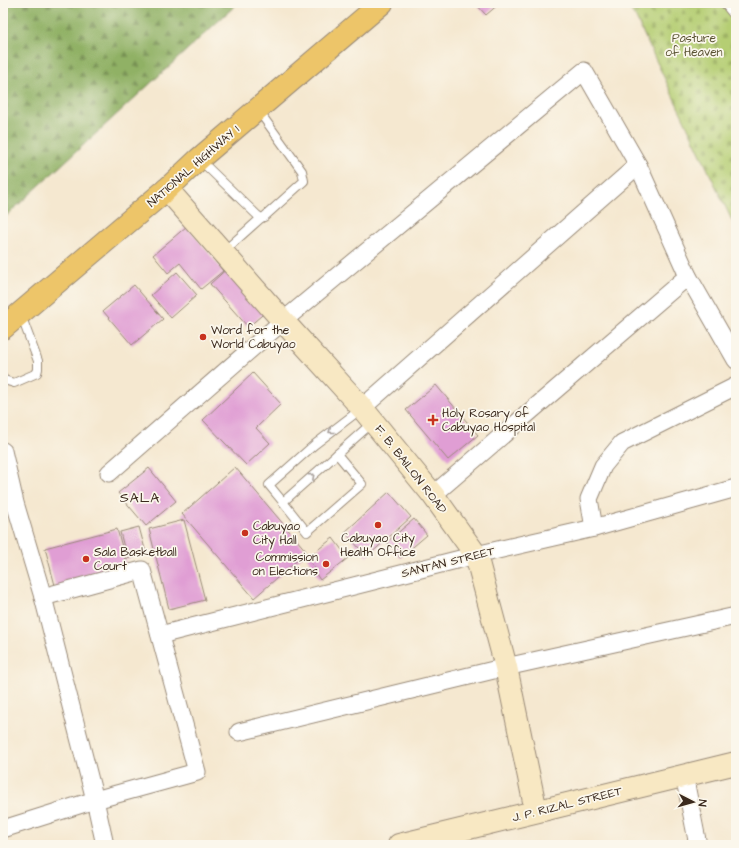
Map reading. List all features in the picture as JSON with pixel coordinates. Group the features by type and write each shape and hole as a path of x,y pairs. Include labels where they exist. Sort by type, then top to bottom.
{"highway":[{"name":"NATIONAL HIGHWAY 1","path":"3,328 167,189 382,3"}],"street":[{"path":"109,473 283,321 584,71 638,165 688,276 736,360"},
{"path":"368,415 638,165"},
{"name":"F. B. BAILON ROAD","path":"167,189 368,415 433,495 476,555 506,667 536,811"},
{"path":"433,495 688,276"},
{"path":"594,528 589,499 603,466 622,444 736,386"},
{"path":"3,451 9,507 43,597 95,800 105,845"},
{"name":"SANTAN STREET","path":"160,635 476,555 594,528 736,488"},
{"path":"3,829 95,800 197,772 142,570 43,597"},
{"path":"239,732 506,667 736,616"},
{"name":"J. P. RIZAL STREET","path":"398,845 684,775 736,764"},
{"path":"684,775 698,845"}],"lane":[{"path":"724,3 736,18"},
{"path":"223,252 304,181 302,171 257,110"},
{"path":"199,160 260,218"},
{"path":"3,378 4,380 14,383 37,373 38,361 20,314"},
{"path":"337,454 362,484 306,532 269,485 314,445 368,415"},
{"path":"283,502 337,454 368,415"}],"green space":[{"path":"3,3 238,3 4,218"},
{"name":"Pasture of Heaven","path":"626,3 736,3 736,229 636,18"}],"building":[{"path":"475,3 500,3 486,15"},
{"path":"187,226 223,271 201,289 180,263 168,273 153,255"},
{"path":"230,266 268,310 248,327 210,284"},
{"path":"177,272 197,295 171,318 151,295"},
{"path":"134,285 163,319 132,345 103,311"},
{"path":"253,373 281,404 256,428 270,443 246,465 203,420"},
{"path":"436,385 478,435 448,460 406,410"},
{"name":"Cabuyao City Hall","path":"235,467 307,552 254,598 182,514"},
{"path":"149,468 176,501 146,526 118,493"},
{"name":"Cabuyao City Health Office","path":"389,492 411,517 367,557 345,532"},
{"path":"414,519 427,535 400,558 387,542"},
{"path":"184,520 205,600 169,609 149,529"},
{"path":"139,527 146,553 127,559 120,532"},
{"name":"Sala Basketball Court","path":"117,529 128,569 56,589 45,548"},
{"name":"Commission on Elections","path":"333,538 348,558 320,580 314,571 316,570 307,558"}],"place":[{"name":"Word for the World Cabuyao","path":"203,337"},
{"name":"Holy Rosary of Cabuyao Hospital","path":"433,420"},
{"name":"Cabuyao City Health Office","path":"378,525"},
{"name":"Cabuyao City Hall","path":"245,533"},
{"name":"Sala Basketball Court","path":"86,559"},
{"name":"Commission on Elections","path":"326,564"}],"district":[{"name":"SALA","path":"140,497"}]}
